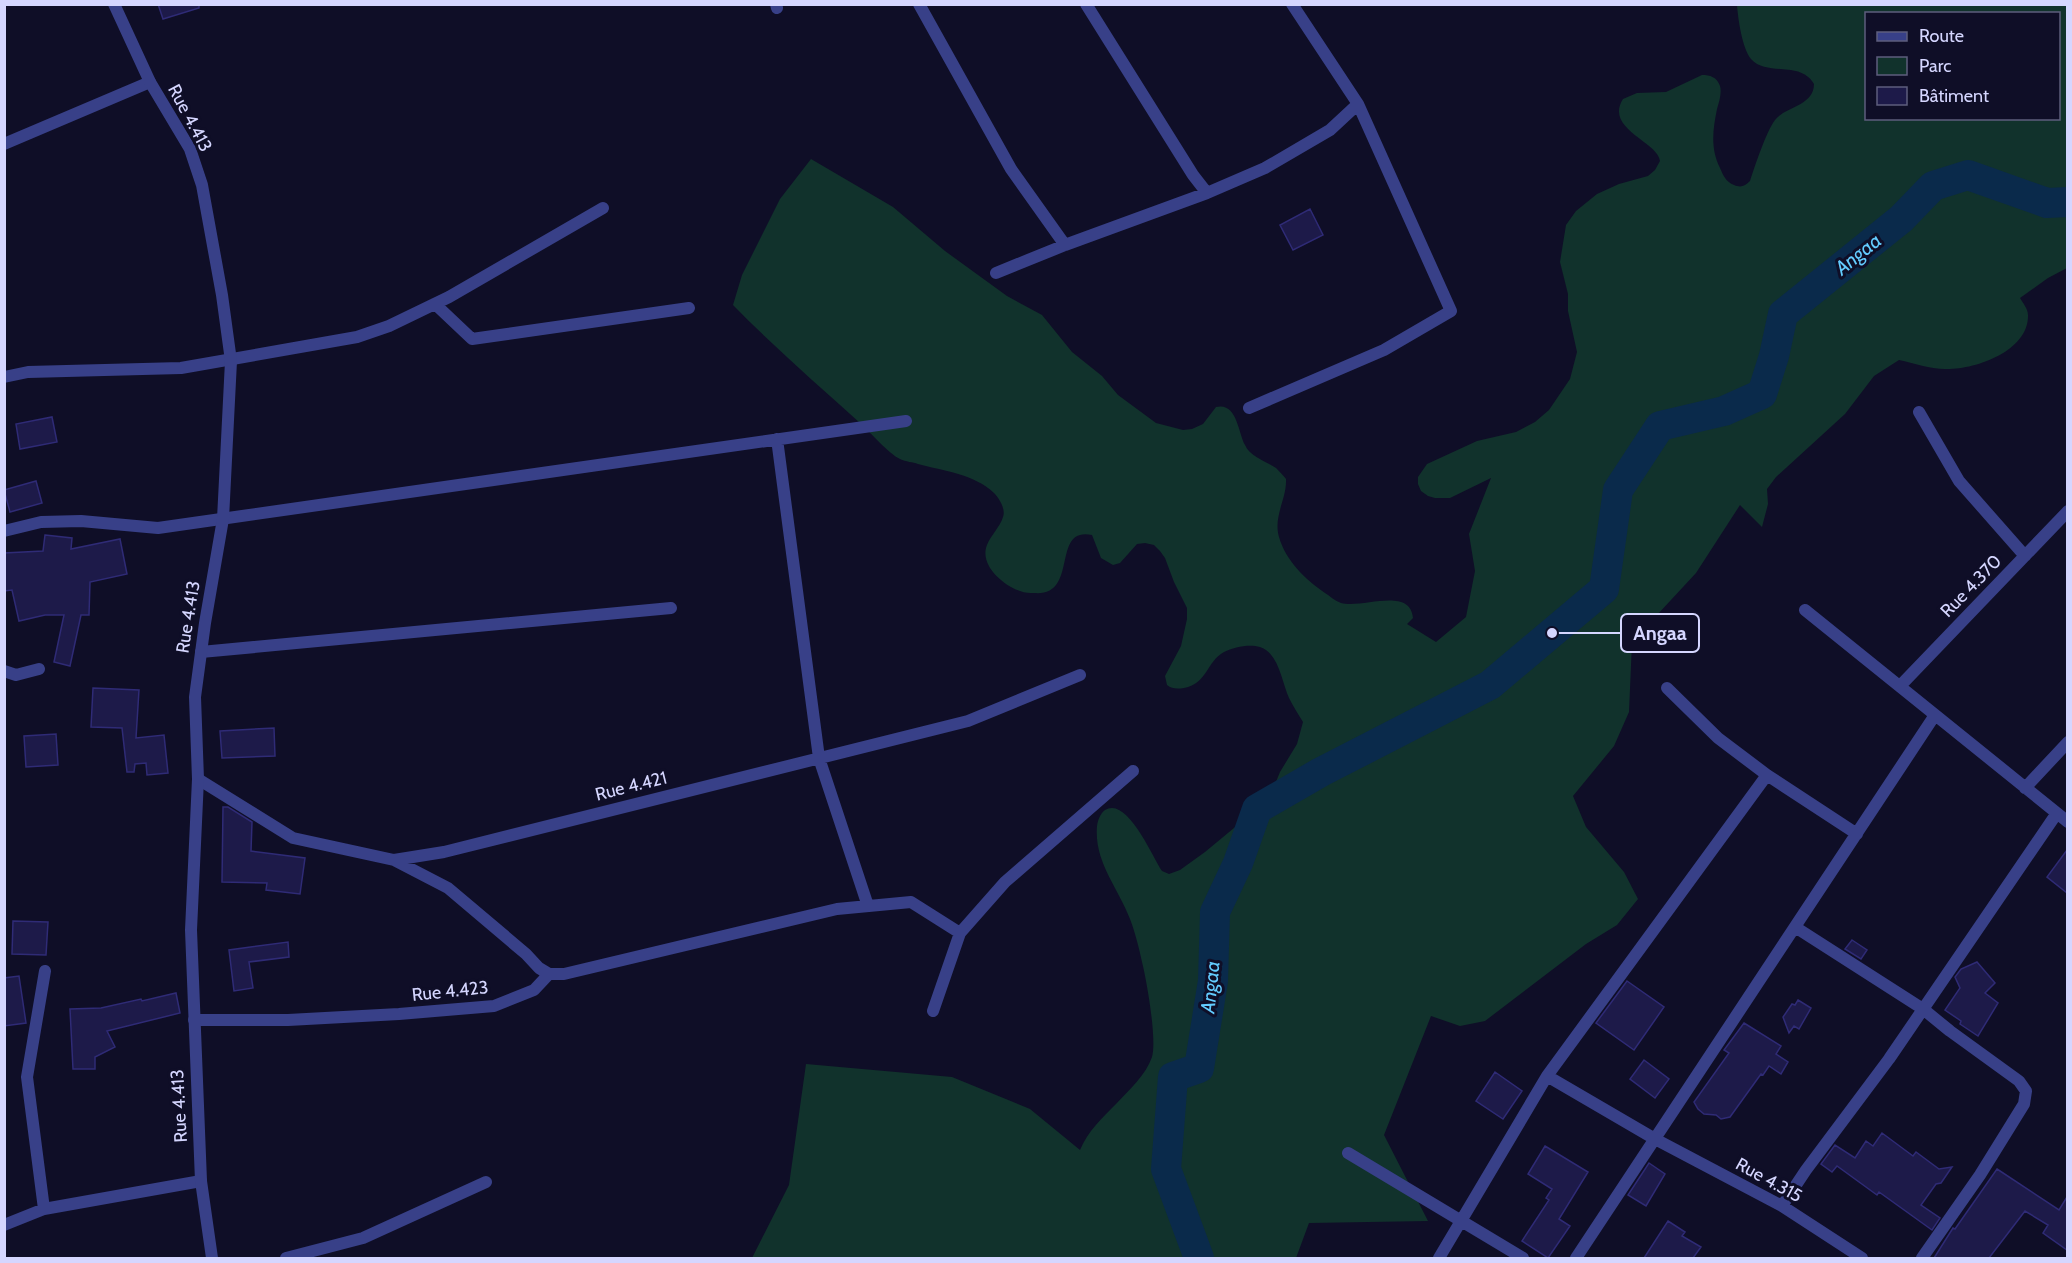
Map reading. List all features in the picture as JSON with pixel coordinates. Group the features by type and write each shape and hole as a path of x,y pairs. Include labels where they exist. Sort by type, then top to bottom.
{"street":[{"name":"Rue 4.413","path":"114,4 150,82 190,149 202,185 222,295 231,361 223,519 195,697 198,779 191,930 201,1181 212,1258"},
{"path":"919,4 1011,169 1065,244"},
{"path":"1086,4 1193,175 1207,193"},
{"path":"1249,408 1384,351 1451,311 1358,104 1292,4"},
{"path":"4,144 150,82"},
{"path":"996,273 1065,244 1207,193 1265,168 1330,130 1358,104"},
{"path":"4,377 28,372 182,368 357,337 389,326 435,304 603,208"},
{"path":"435,304 472,339 689,308"},
{"path":"1919,412 1959,481 2025,556"},
{"path":"4,531 41,522 81,521 158,528 906,421"},
{"path":"777,439 819,758 868,906"},
{"name":"Rue 4.370","path":"1900,686 2067,511"},
{"path":"201,652 671,608"},
{"path":"1805,610 2067,822"},
{"path":"4,671 16,675 39,669"},
{"name":"Rue 4.421","path":"198,779 293,838 394,860 444,852 968,721 1080,675"},
{"path":"1667,688 1718,738 1767,775 1857,834"},
{"path":"1576,1258 1935,715"},
{"path":"2025,788 2067,742"},
{"path":"933,1011 960,933 1005,882 1133,771"},
{"path":"1439,1258 1547,1076 1767,775"},
{"path":"1782,1206 1889,1059 2057,813"},
{"path":"394,860 447,888 526,954 539,968 549,974 564,974 837,909 911,902 960,933"},
{"path":"1795,927 1923,1009 2019,1081 2025,1091 2024,1104 1980,1175 1922,1258"},
{"path":"44,1209 27,1077 45,970"},
{"name":"Rue 4.423","path":"194,1020 299,1020 494,1006 534,990 549,974"},
{"name":"Rue 4.315","path":"1547,1076 1655,1139 1782,1206 1862,1258"},
{"path":"1348,1153 1523,1258"},
{"path":"4,1225 44,1209 201,1181"},
{"path":"286,1258 363,1238 486,1182"}],"green space":[{"path":"1737,5 2067,5 2067,268 2020,298 2028,313 2026,328 2020,339 1998,356 1971,366 1945,369 1899,360 1874,376 1845,414 1776,477 1767,489 1768,504 1762,527 1740,505 1696,573 1632,642 1629,712 1614,746 1573,796 1586,827 1624,872 1638,899 1617,925 1586,944 1485,1021 1460,1026 1431,1016 1384,1135 1428,1221 1309,1223 1296,1258 752,1258 789,1185 806,1064 952,1077 1030,1109 1080,1150 1096,1125 1141,1076 1149,1064 1153,1049 1149,996 1137,940 1125,907 1099,851 1097,826 1101,815 1105,810 1113,808 1122,812 1138,830 1162,871 1169,874 1180,870 1269,799 1280,772 1297,744 1303,722 1289,698 1272,655 1260,647 1242,646 1224,652 1218,656 1198,682 1192,685 1177,689 1167,685 1165,676 1181,646 1187,608 1165,558 1154,545 1137,544 1120,563 1113,565 1101,558 1092,535 1079,535 1067,550 1057,584 1048,591 1026,593 1000,579 989,567 985,552 1004,514 1002,504 994,493 968,477 905,461 896,456 733,305 742,275 780,199 811,159 893,207 945,251 1007,296 1042,315 1072,352 1102,376 1118,395 1156,423 1183,430 1192,429 1203,424 1216,407 1228,409 1236,419 1247,449 1254,456 1276,468 1286,479 1278,529 1282,546 1297,569 1318,588 1341,603 1394,601 1403,603 1410,608 1413,618 1407,624 1436,642 1466,617 1475,571 1469,534 1491,478 1450,498 1435,498 1421,491 1418,477 1427,464 1477,441 1516,432 1535,422 1549,410 1570,379 1577,352 1568,311 1568,294 1560,262 1566,225 1576,211 1597,194 1619,184 1648,176 1660,161 1657,154 1620,119 1619,109 1623,99 1637,93 1666,92 1702,75 1715,79 1719,83 1721,92 1714,131 1715,153 1725,178 1731,184 1741,186 1750,181 1764,141 1775,120 1805,101 1813,91 1814,84 1800,72 1766,67 1751,59 1739,25"}],"building":[{"path":"158,4 199,4 199,8 163,19"},
{"path":"1310,209 1323,235 1293,250 1280,225"},
{"path":"52,417 57,442 20,449 16,424"},
{"path":"36,481 42,503 10,512 4,490"},
{"path":"45,535 72,538 71,549 120,539 127,574 90,582 89,615 81,615 70,666 54,662 64,615 45,615 19,621 12,590 4,591 4,553 43,551"},
{"path":"93,688 139,690 136,738 164,735 168,773 147,775 146,763 135,764 134,772 127,772 122,728 91,727"},
{"path":"274,728 275,756 222,758 220,731"},
{"path":"56,734 58,765 26,767 24,736"},
{"path":"223,807 228,807 252,822 251,851 305,858 300,894 266,890 267,883 222,882"},
{"path":"2067,850 2067,893 2047,877"},
{"path":"13,921 48,922 46,955 12,954"},
{"path":"1852,940 1867,950 1861,959 1845,949"},
{"path":"288,942 289,957 249,962 253,988 234,991 229,950"},
{"path":"1977,962 1995,983 1985,993 1998,1003 1978,1036 1945,1010 1960,988 1955,977 1961,969"},
{"path":"19,976 26,1023 4,1026 4,978"},
{"path":"1627,981 1664,1007 1634,1050 1596,1023"},
{"path":"176,993 180,1013 107,1031 115,1047 95,1057 95,1069 73,1069 70,1009 101,1008"},
{"path":"1798,1000 1811,1008 1799,1029 1794,1026 1789,1033 1783,1017 1792,1004 1795,1005"},
{"path":"1744,1023 1781,1046 1776,1054 1788,1062 1781,1074 1769,1066 1730,1117 1721,1119 1716,1115 1704,1114 1694,1102 1729,1053 1724,1050"},
{"path":"1644,1060 1669,1079 1655,1098 1630,1079"},
{"path":"1495,1072 1522,1091 1503,1119 1476,1101"},
{"path":"1882,1133 1913,1156 1916,1152 1939,1169 1952,1167 1921,1205 1940,1218 1932,1230 1879,1192 1877,1195 1837,1166 1832,1172 1821,1164 1835,1145 1855,1158 1866,1141 1873,1146"},
{"path":"1545,1146 1588,1172 1559,1219 1570,1226 1548,1258 1522,1241 1549,1200 1546,1198 1552,1189 1528,1174"},
{"path":"1649,1163 1665,1174 1646,1206 1628,1195"},
{"path":"1997,1169 2059,1210 2067,1197 2067,1250 2043,1233 2048,1225 2025,1211 1989,1258 1934,1258 1953,1228 1955,1229"},
{"path":"1668,1221 1685,1232 1682,1236 1701,1247 1693,1258 1644,1258"}],"waterway":[{"name":"Angaa","path":"1199,1258 1166,1169 1173,1077 1199,1068 1213,981 1215,912 1238,863 1257,809 1321,772 1490,685 1604,589 1618,490 1660,426 1724,411 1762,394 1774,356 1783,314 1901,219 1933,186 1968,175 2047,203 2068,202"}],"place":[{"name":"Angaa","path":"1552,633"}]}
